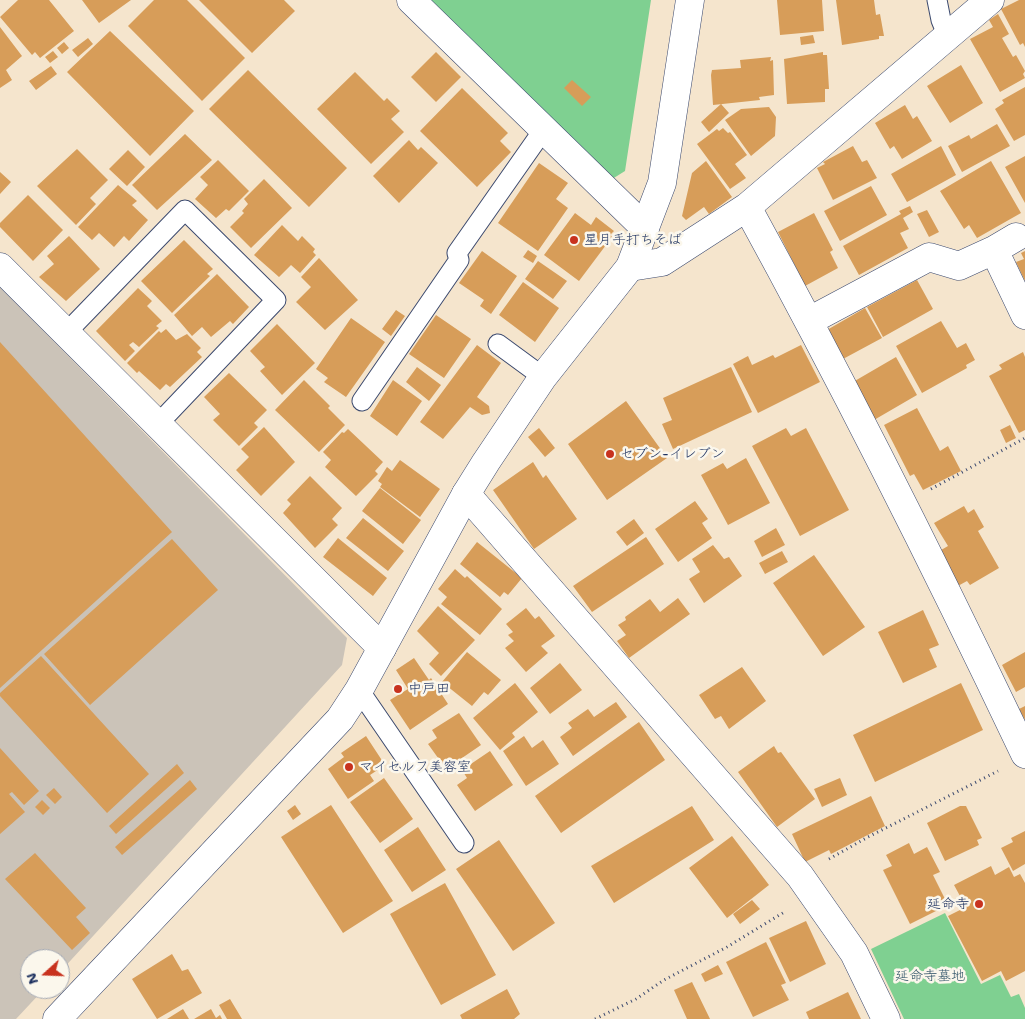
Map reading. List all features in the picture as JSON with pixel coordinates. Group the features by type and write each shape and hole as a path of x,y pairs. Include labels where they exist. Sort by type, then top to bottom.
{"street":[{"path":"412,0 645,228"},
{"path":"56,1019 340,719 360,690 466,494 544,377 630,267 662,183 690,0"},
{"path":"630,267 662,262 747,206 990,0"},
{"path":"747,206 809,321 1025,754"},
{"path":"809,321 929,257 959,266 1005,243 1025,316"},
{"path":"0,267 382,648"},
{"path":"466,494 807,884 854,953 886,1019"}],"lane":[{"path":"937,0 941,20 948,37"},
{"path":"362,401 459,260 457,253 544,129"},
{"path":"66,333 185,210 276,300 157,424"},
{"path":"498,344 544,377"},
{"path":"360,690 464,843"}],"path":[{"path":"902,505 1025,438"},
{"path":"595,1019 636,1000 664,980 727,947 868,837 999,771"}],"shaded area":[{"path":"0,287 347,638 342,665 70,961 70,949 20,949 20,999 35,999 16,1019 0,1019"}],"green space":[{"path":"420,0 651,0 625,171 609,181"},
{"name":"延命寺墓地","path":"945,913 981,984 1000,975 1011,997 1019,994 1025,1008 1025,1019 904,1019 871,949"}],"building":[{"path":"18,0 49,0 74,31 40,58 35,52 32,55 0,17"},
{"path":"82,0 131,0 99,23"},
{"path":"154,0 187,0 245,58 202,101 128,26"},
{"path":"199,0 284,0 295,11 252,53"},
{"path":"777,0 822,0 824,31 780,35"},
{"path":"836,0 874,0 876,15 880,14 884,36 879,36 879,39 842,45"},
{"path":"1019,0 1025,0 1025,47 1023,43 1020,45 1001,9"},
{"path":"998,14 1009,34 1002,38 1013,57 1016,55 1025,71 1023,74 1025,78 1000,92 970,39 993,27 989,20"},
{"path":"0,27 22,56 6,70 12,80 0,88"},
{"path":"110,31 194,111 150,156 67,72"},
{"path":"813,35 815,43 801,45 800,37"},
{"path":"88,38 93,44 78,57 72,50"},
{"path":"64,42 69,48 62,54 57,48"},
{"path":"53,51 58,57 50,63 45,57"},
{"path":"436,52 461,77 436,102 411,77"},
{"path":"823,52 823,55 827,55 829,89 825,89 825,102 787,104 784,59"},
{"path":"771,57 770,61 773,60 774,95 759,97 760,100 713,105 712,70 741,68 740,60"},
{"path":"961,65 983,103 950,123 927,86"},
{"path":"51,66 57,74 36,90 29,81"},
{"path":"248,70 347,168 309,207 209,109"},
{"path":"355,72 384,101 387,98 400,111 391,119 404,132 371,164 317,109"},
{"path":"572,80 591,97 582,106 564,88"},
{"path":"1025,87 1025,135 1014,141 995,109 1004,103 1002,100"},
{"path":"462,88 508,133 500,141 511,152 477,187 420,131"},
{"path":"721,104 729,113 709,132 701,122"},
{"path":"905,105 913,119 917,116 932,141 902,159 894,146 890,149 875,123"},
{"path":"769,107 776,117 775,136 751,156 725,120 741,109"},
{"path":"997,124 1010,146 962,172 948,146 969,135 971,139"},
{"path":"723,128 728,133 730,132 747,155 735,164 746,178 730,189 697,144 717,129 719,131"},
{"path":"185,134 212,160 157,210 132,185"},
{"path":"409,140 418,150 421,147 438,163 399,203 373,176"},
{"path":"853,146 862,162 867,160 877,178 833,200 817,168 825,164 823,162"},
{"path":"941,146 956,175 907,202 891,174"},
{"path":"77,149 108,180 90,198 96,204 76,225 37,186"},
{"path":"128,150 145,167 127,186 109,169"},
{"path":"1025,156 1025,203 1005,167"},
{"path":"218,160 249,191 229,211 226,209 216,218 195,199 208,185 200,177"},
{"path":"706,161 732,197 709,214 704,207 686,220 682,216 692,173"},
{"path":"991,161 1021,213 977,238 969,225 964,229 940,191"},
{"path":"539,163 568,183 556,199 568,208 538,251 498,223"},
{"path":"0,172 11,182 0,194"},
{"path":"264,179 292,208 251,248 230,227 244,213 242,211 248,204 244,199"},
{"path":"118,185 137,201 132,205 148,220 129,241 124,236 114,247 99,233 92,240 78,227"},
{"path":"871,186 887,215 840,241 824,211"},
{"path":"28,195 63,230 33,261 0,227 0,223"},
{"path":"910,206 913,212 903,218 909,229 900,233 908,248 859,275 843,246 901,214 899,211"},
{"path":"927,210 939,232 929,237 917,214"},
{"path":"575,213 591,225 596,217 614,231 610,235 612,237 579,281 544,255"},
{"path":"814,213 833,250 830,252 838,268 805,286 778,232"},
{"path":"282,225 298,241 302,236 315,249 313,252 316,255 300,273 291,265 279,277 254,255"},
{"path":"69,236 100,269 66,301 39,277 54,264 47,256"},
{"path":"184,240 213,269 207,274 210,276 172,313 141,281"},
{"path":"528,250 537,256 533,263 523,257"},
{"path":"482,251 517,276 491,314 480,306 484,300 459,283"},
{"path":"1025,251 1025,281 1016,262 1024,259 1021,253"},
{"path":"319,258 358,300 325,330 296,302 311,287 301,277"},
{"path":"538,261 567,281 553,299 525,279"},
{"path":"217,274 249,307 233,324 230,321 211,337 202,327 192,336 174,315"},
{"path":"917,280 933,309 883,337 867,307"},
{"path":"523,282 559,308 535,342 499,315"},
{"path":"138,288 152,301 147,306 162,321 156,326 159,328 139,347 133,342 129,345 135,351 125,361 96,331"},
{"path":"865,308 882,338 843,359 827,330"},
{"path":"396,310 405,316 391,336 382,329"},
{"path":"436,315 471,339 444,378 409,354"},
{"path":"351,318 385,342 346,397 324,382 328,378 316,369"},
{"path":"941,321 957,348 966,343 975,360 966,365 967,368 922,393 896,346"},
{"path":"277,324 315,363 282,395 260,371 265,367 250,351"},
{"path":"166,329 176,340 187,334 201,348 197,352 202,357 170,387 166,384 160,390 127,363 159,331 161,333"},
{"path":"0,342 172,532 0,688"},
{"path":"477,345 501,363 477,397 489,406 490,413 482,415 470,407 443,439 420,422"},
{"path":"801,345 820,382 758,413 733,364 748,356 752,365 773,355 775,358"},
{"path":"1023,352 1025,357 1025,430 1019,433 989,376 1002,369 999,365"},
{"path":"896,357 917,395 874,420 853,382"},
{"path":"417,367 441,385 429,401 406,382"},
{"path":"731,367 752,412 673,449 662,424 672,420 663,398"},
{"path":"229,373 267,410 254,423 258,427 239,446 213,420 220,414 204,397"},
{"path":"304,380 330,406 328,408 345,425 319,452 275,410"},
{"path":"393,380 422,401 397,436 370,416"},
{"path":"626,401 667,458 607,500 568,444"},
{"path":"917,408 940,451 948,446 961,471 923,490 914,474 910,476 884,425"},
{"path":"1010,425 1016,438 1006,443 1000,430"},
{"path":"264,427 295,462 261,496 236,470 249,457 241,449"},
{"path":"539,428 555,448 545,457 528,437"},
{"path":"786,428 791,436 806,428 849,510 800,536 752,446"},
{"path":"348,429 383,462 375,471 378,474 356,496 325,467 331,460 323,452 342,432 344,433"},
{"path":"746,458 770,503 728,525 701,475 723,463 727,469"},
{"path":"400,460 440,489 420,517 380,487 382,484 378,481 387,467 392,471"},
{"path":"533,462 543,478 546,475 577,519 534,549 493,490"},
{"path":"310,476 342,508 332,519 338,525 315,548 283,513 291,504 287,500"},
{"path":"380,488 421,520 403,544 362,511"},
{"path":"695,501 708,519 702,523 712,538 678,562 655,529"},
{"path":"964,506 968,513 974,509 984,527 978,531 999,568 970,585 967,581 956,587 936,553 948,546 934,523"},
{"path":"363,518 404,551 388,571 346,538"},
{"path":"634,519 644,533 627,546 616,532"},
{"path":"776,528 785,545 762,557 754,541"},
{"path":"646,537 664,564 592,612 573,586"},
{"path":"338,538 387,578 373,596 323,557"},
{"path":"172,539 218,590 90,705 44,654"},
{"path":"477,542 522,578 508,595 504,592 500,597 460,564"},
{"path":"713,545 724,559 729,557 742,576 704,603 689,579 700,572 692,559"},
{"path":"782,551 788,562 765,574 759,563"},
{"path":"814,555 865,627 823,656 773,583"},
{"path":"455,569 465,578 467,576 502,609 480,635 441,604 447,597 438,589"},
{"path":"678,598 690,614 629,658 617,641 626,635 618,625 626,620 625,617 650,599 660,612"},
{"path":"438,606 475,640 441,676 429,664 439,653 417,631"},
{"path":"526,608 535,619 539,616 555,636 541,646 548,653 526,672 505,648 514,641 508,635 513,632 506,624"},
{"path":"923,610 939,645 929,649 937,667 903,683 878,632"},
{"path":"467,652 501,680 488,695 484,692 472,706 442,682"},
{"path":"1025,652 1025,687 1016,692 1002,665"},
{"path":"41,656 149,774 107,813 0,696 0,693"},
{"path":"414,658 429,680 431,678 448,704 410,730 390,700 408,689 396,670"},
{"path":"560,663 582,690 550,714 530,688"},
{"path":"742,667 766,701 729,729 721,716 715,719 699,695"},
{"path":"515,683 538,712 512,733 515,737 500,750 473,718"},
{"path":"961,683 983,730 875,782 853,735"},
{"path":"616,702 627,717 573,756 560,737 572,728 568,723 588,709 594,717"},
{"path":"1025,706 1025,720 1019,709"},
{"path":"459,713 481,745 446,769 428,744 437,738 432,730"},
{"path":"639,722 665,760 561,833 535,796"},
{"path":"366,736 385,765 370,775 374,781 348,799 328,769 344,757 341,753"},
{"path":"524,736 532,748 543,740 559,764 526,786 503,751"},
{"path":"774,746 778,753 781,752 815,799 777,827 738,772"},
{"path":"0,748 39,791 24,805 12,792 9,794 25,812 0,834"},
{"path":"490,751 513,785 475,811 457,785 467,778 462,770"},
{"path":"177,764 184,773 116,834 109,826"},
{"path":"384,778 413,819 380,843 350,802"},
{"path":"840,778 847,795 822,807 814,789"},
{"path":"190,780 197,789 122,855 115,847"},
{"path":"54,788 62,797 55,804 46,795"},
{"path":"871,796 885,826 831,854 829,850 805,862 792,834"},
{"path":"42,800 50,808 43,815 35,807"},
{"path":"295,805 301,814 293,820 287,811"},
{"path":"331,805 393,901 343,933 281,837"},
{"path":"692,806 714,840 614,903 591,866"},
{"path":"960,806 966,806 982,838 977,840 979,845 945,861 927,823"},
{"path":"418,827 446,870 412,892 384,850"},
{"path":"1025,831 1025,864 1013,871 1001,848 1013,842 1011,838"},
{"path":"732,836 769,885 727,918 689,868"},
{"path":"499,840 555,923 513,951 456,869"},
{"path":"909,843 914,854 927,847 940,872 933,875 948,905 910,924 883,870 892,866 886,855"},
{"path":"35,853 86,908 76,917 90,933 72,950 5,879"},
{"path":"991,866 995,875 1009,867 1014,877 1020,874 1025,883 1025,971 1006,981 1001,971 982,981 948,916 966,907 954,885"},
{"path":"445,883 496,975 441,1005 390,914"},
{"path":"752,900 760,909 740,924 733,914"},
{"path":"806,921 826,964 790,982 769,938"},
{"path":"766,942 786,983 781,985 789,1000 753,1017 726,962"},
{"path":"172,954 182,971 188,969 202,993 157,1019 132,979"},
{"path":"718,965 723,974 705,982 701,974"},
{"path":"692,982 710,1019 687,1019 674,990"},
{"path":"507,989 520,1014 514,1019 462,1019 460,1015"},
{"path":"848,992 861,1019 809,1019 806,1012"},
{"path":"230,999 242,1019 227,1019 219,1005"},
{"path":"183,1009 189,1019 167,1019"},
{"path":"211,1009 216,1018 220,1015 222,1019 194,1019"}],"place":[{"name":"星月手打ちそば","path":"574,240"},
{"name":"セブン-イレブン","path":"610,454"},
{"name":"中戸田","path":"398,689"},
{"name":"マイセルフ美容室","path":"349,767"},
{"name":"延命寺","path":"979,904"}]}
